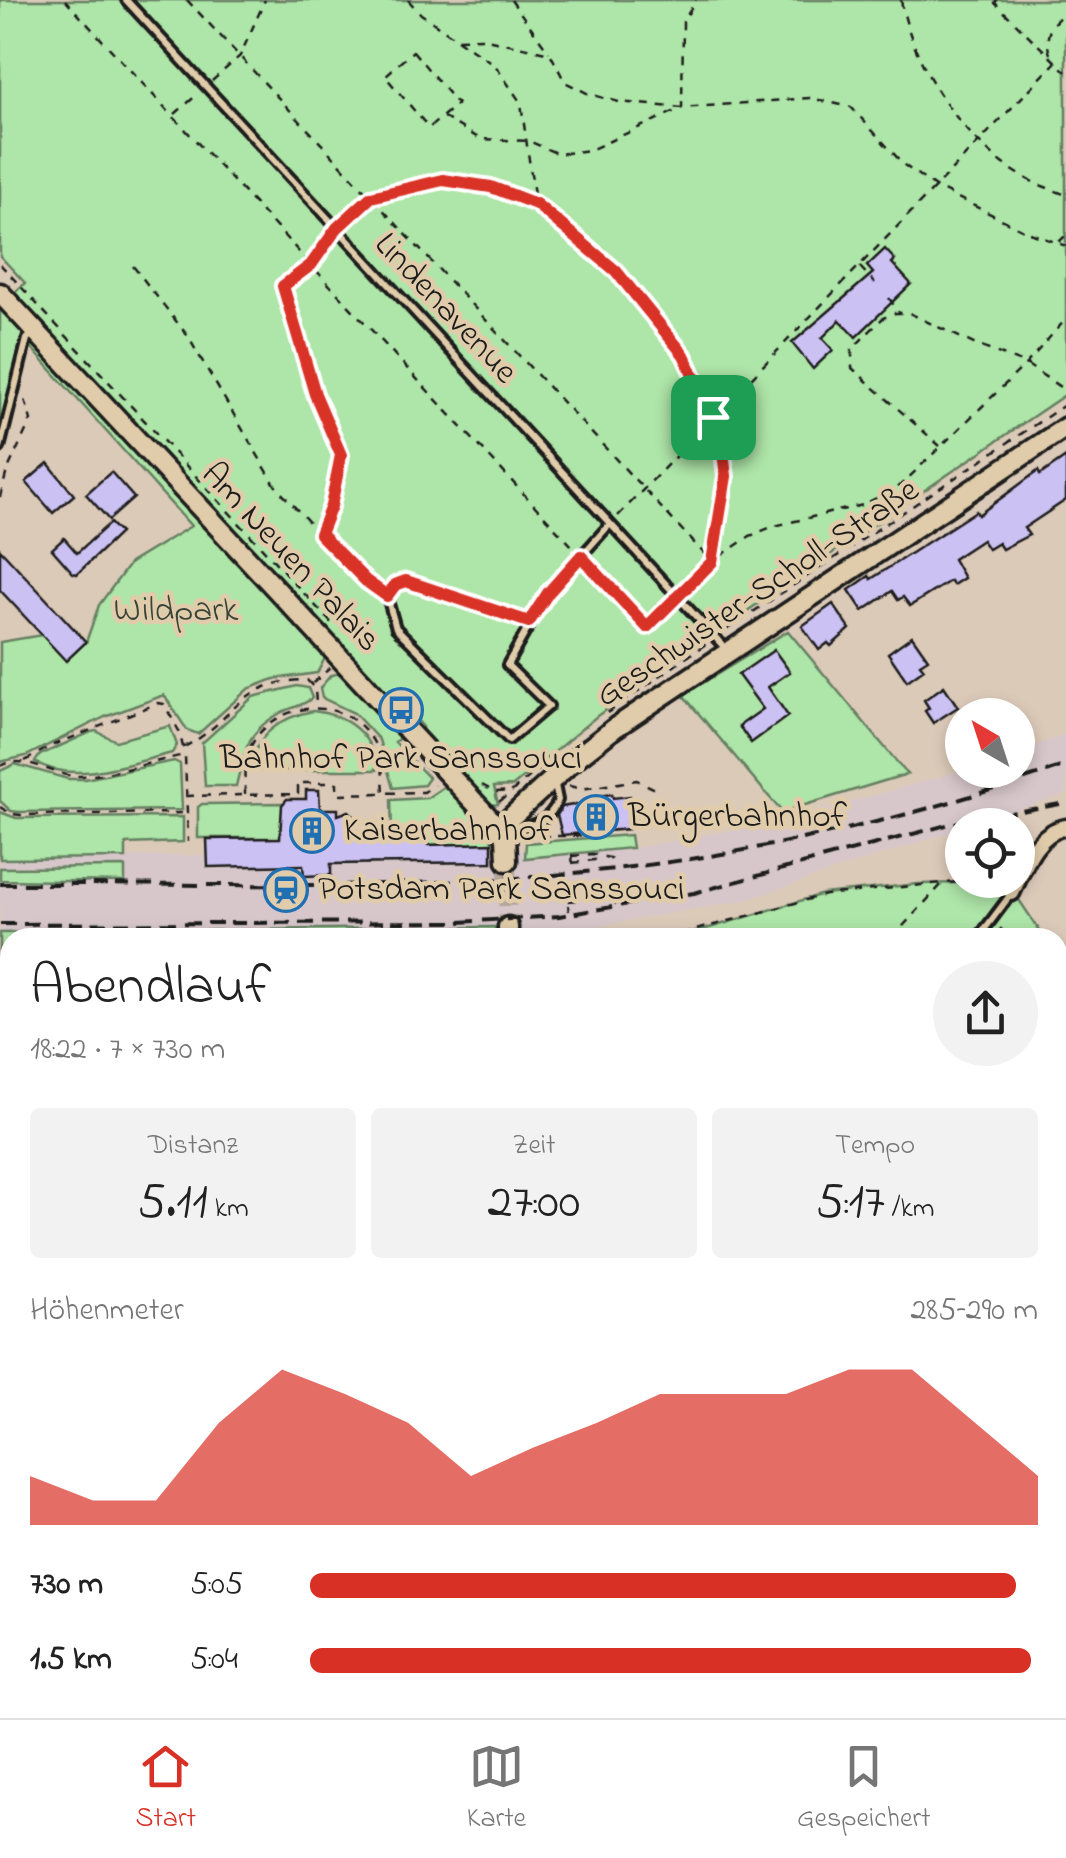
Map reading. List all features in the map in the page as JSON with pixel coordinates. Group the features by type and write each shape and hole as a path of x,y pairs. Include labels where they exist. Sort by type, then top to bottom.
{"street":[{"name":"Am Neuen Palais","path":"0,293 498,829"},
{"name":"Geschwister-Scholl-Straße","path":"498,829 550,774 721,645 1066,428"},
{"path":"1035,847 1056,829 1066,827"},
{"path":"498,829 506,836 507,861"}],"lane":[{"name":"Lindenavenue","path":"126,0 721,645"},
{"path":"0,448 28,340 35,332"},
{"path":"529,622 406,581 395,585 387,596 396,628 509,740 548,706 507,665 548,593 610,524"},
{"path":"986,928 1008,898"}],"path":[{"path":"66,0 647,627 712,562 750,536 774,526 863,504 901,485 1026,364 1066,319"},
{"path":"187,0 712,562"},
{"path":"240,56 265,0"},
{"path":"408,0 421,14 495,65 520,103 536,204"},
{"path":"511,0 566,82 588,94 619,102 682,108 810,98 851,106 904,164 936,187 1030,233 1066,246"},
{"path":"682,108 683,22 696,0"},
{"path":"901,0 907,34 946,104 980,142 1028,179 1066,195"},
{"path":"994,1 1066,70"},
{"path":"1056,62 1048,48 1048,32 1066,13"},
{"path":"457,39 482,38 550,54"},
{"path":"413,52 458,104 443,117 429,128 385,76 413,52"},
{"path":"610,524 1056,62"},
{"path":"443,117 480,139 529,142 558,154 590,150 682,108"},
{"path":"320,534 331,506 341,455 315,394 283,286 311,265 337,228 371,197 443,180 491,187 536,204 616,271 684,355 721,438 726,476 712,562"},
{"path":"1058,243 1066,234"},
{"path":"0,264 345,638"},
{"path":"133,266 187,335 277,488 366,581 387,596"},
{"path":"859,266 875,283"},
{"path":"889,298 899,313"},
{"path":"941,447 852,368 852,349 883,318 909,313 1026,364 1066,391"},
{"path":"0,497 31,420 21,390 20,367"},
{"path":"599,720 721,645 1066,404"},
{"path":"312,684 331,668"},
{"path":"183,748 212,729 252,692 298,680 312,684"},
{"path":"312,684 316,707"},
{"path":"24,762 51,746 158,703 164,704 172,715 185,755 188,842"},
{"path":"245,796 246,758 257,738 284,716 316,707 346,714 368,734 381,760 384,793"},
{"path":"0,766 24,762 65,775 83,776 185,755"},
{"path":"513,791 495,792 476,781 498,804 513,791 550,774 582,789 637,780 657,790"},
{"path":"186,796 298,794 298,783 337,783 337,794 424,792 436,783"},
{"path":"0,807 21,815 187,813"},
{"path":"523,838 598,835"},
{"path":"573,870 572,855 592,854 618,860"},
{"path":"572,863 601,860"},
{"path":"700,928 788,902 843,892 942,883"},
{"path":"901,928 945,883"},
{"path":"614,886 616,905"},
{"path":"566,888 569,911"},
{"path":"614,893 621,892"},
{"path":"568,901 605,897"},
{"path":"992,920 1000,928"}],"shaded area":[{"path":"1066,734 1066,794 1024,808 945,808 945,834 746,900 588,928 0,928 0,859 634,848 787,820 945,775 945,788 1035,788 1035,746"}],"green space":[{"path":"0,0 1066,0 1066,394 665,667 597,716 513,786 494,787 498,804 493,805 477,793 420,731 423,727 404,705 399,708 14,293 25,283 0,256"},
{"name":"Wildpark","path":"0,309 17,327 21,325 326,656 317,673 274,679 248,689 198,734 187,730 164,695 105,717 26,756 0,762 0,642 42,635 66,660 86,642 99,605 130,563 191,526 27,343 0,448"},
{"path":"788,631 907,774 782,812 683,695"},
{"path":"342,673 400,737 395,742 429,778 424,785 393,788 379,740 354,713 322,698 320,688 331,675"},
{"path":"297,686 308,688 312,698 270,719 254,734 236,786 205,786 202,743 253,697"},
{"path":"313,711 337,717 356,729 370,746 377,770 250,770 257,747 271,730 290,718"},
{"path":"170,726 177,745 172,753 139,762 68,772 35,762 40,755 91,732 116,741"},
{"path":"174,761 180,764 182,810 19,812 11,811 0,801 0,771 15,764 68,779 85,779"},
{"path":"445,786 492,836 492,843 428,845 428,840 421,839 421,829 392,830 391,800 427,798"},
{"path":"283,803 280,838 198,838 198,807 202,804"},
{"path":"0,812 16,818 183,817 183,842 126,844 126,858 0,859"},
{"path":"630,835 632,848 525,858 526,843"},
{"path":"125,867 125,882 0,880 0,868"},
{"path":"945,883 945,898 1018,898 1038,928 709,928 823,894"}],"building":[{"path":"885,249 911,284 856,337 840,320 822,338 833,350 813,369 792,343 873,273 867,266"},
{"path":"1066,457 1066,500 1024,528 1029,535 1002,549 998,543 988,549 982,540 953,559 964,578 953,585 950,581 910,606 903,597 898,600 892,591 863,611 849,590 976,511 978,515 1038,471 1040,475"},
{"path":"48,463 74,495 53,513 26,482"},
{"path":"111,472 134,498 109,520 86,494"},
{"path":"110,523 120,533 77,574 52,549 64,538 77,553"},
{"path":"0,549 86,642 66,661 0,590"},
{"path":"833,604 850,629 831,646 828,643 819,650 802,626"},
{"path":"912,636 928,659 920,664 924,669 907,681 888,653"},
{"path":"774,650 790,672 768,687 788,716 751,743 739,726 763,709 738,675"},
{"path":"944,686 952,698 945,698 945,715 933,723 925,711 929,708 924,700"},
{"name":"Kaiserbahnhof","path":"306,790 319,790 320,809 338,809 338,815 349,811 354,816 356,837 392,836 392,830 421,829 421,839 428,839 428,845 492,843 492,862 331,864 331,875 304,876 303,865 208,867 207,839 280,838 282,805 287,799 306,799"},
{"name":"Bürgerbahnhof","path":"612,794 613,798 630,796 636,821 627,822 628,829 562,835 557,815 562,807"}],"tunnel":[{"path":"507,861 508,927"}],"railway":[{"path":"0,884 366,884 585,872 708,856 829,833 948,803 1066,765"},
{"path":"0,924 458,922 559,916 694,893 954,823 1066,803"}],"place":[{"name":"Bahnhof Park Sanssouci","path":"401,710"},
{"name":"Bürgerbahnhof","path":"596,817"},
{"name":"Kaiserbahnhof","path":"312,831"},
{"name":"Potsdam Park Sanssouci","path":"286,890"}],"route":[{"path":"443,180 491,187 536,204 554,216 616,271 684,355 713,417 725,461 726,493 712,562 647,627 581,556 548,593 529,622 406,581 395,585 387,596 366,581 320,534 331,506 341,455 315,394 283,286 311,265 337,228 371,197 443,180"}]}
